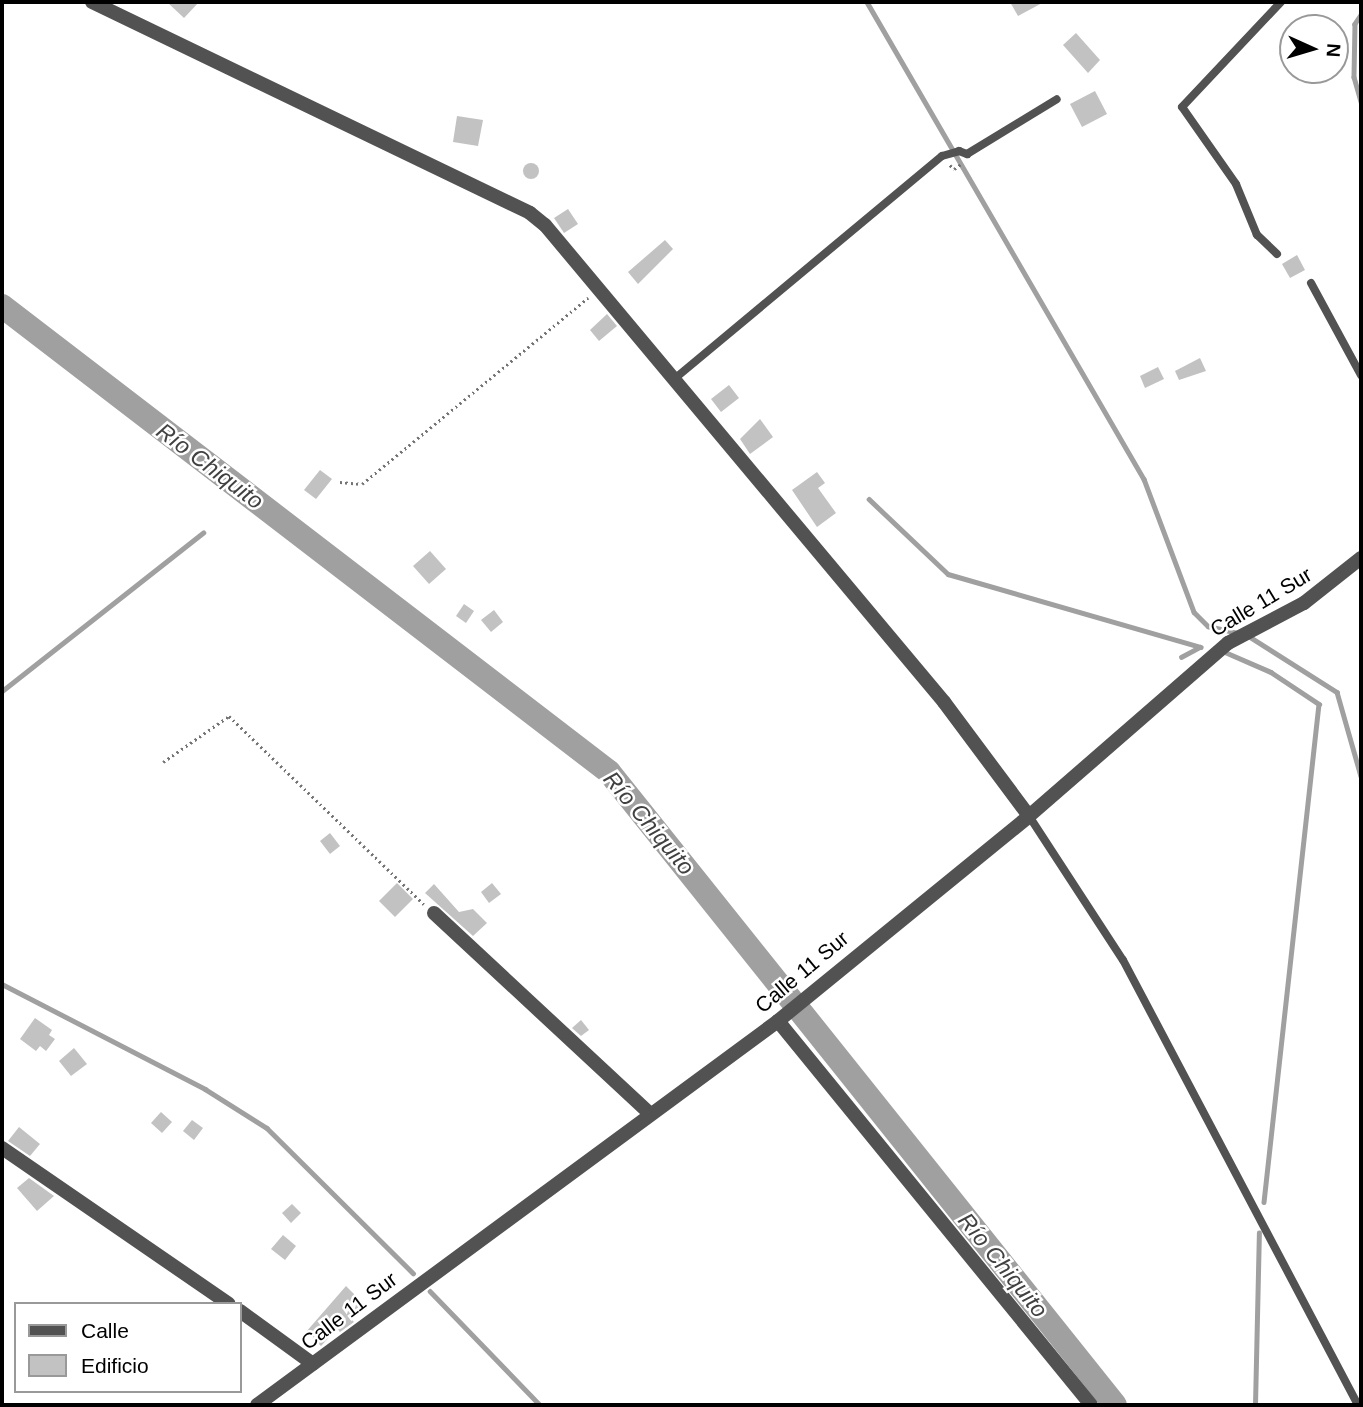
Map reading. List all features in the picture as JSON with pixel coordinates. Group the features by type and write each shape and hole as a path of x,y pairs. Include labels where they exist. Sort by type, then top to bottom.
{"street":[{"path":"92,2 530,214 600,288 673,380 944,702 1029,816"},
{"name":"Calle 11 Sur","path":"257,1405 782,1017 816,986 1029,816 1228,643 1318,594 1361,558"},
{"path":"434,914 649,1113"},
{"path":"782,1017 1091,1405"},
{"path":"2,1148 226,1302"},
{"path":"242,1312 313,1364"}],"lane":[{"path":"1277,254 1257,235 1236,184 1182,107 1280,2"},
{"path":"673,380 942,156 956,151 967,154 1057,99"},
{"path":"1311,283 1361,375"},
{"path":"1029,816 1123,960 1358,1405"}],"path":[{"path":"954,169 965,162"},
{"path":"340,482 362,484 600,288"},
{"path":"163,762 229,716 434,914"}],"building":[{"path":"167,2 199,2 184,18"},
{"path":"1010,2 1044,2 1018,16"},
{"path":"1076,33 1100,60 1088,73 1063,45"},
{"path":"1095,91 1107,114 1082,127 1070,104"},
{"path":"457,116 483,120 478,146 453,142"},
{"path":"531,163 539,171 531,179 523,171"},
{"path":"568,209 578,224 564,233 554,218"},
{"path":"665,240 673,249 638,284 628,272"},
{"path":"1297,255 1305,270 1290,278 1282,264"},
{"path":"607,314 617,326 599,341 590,330"},
{"path":"1200,358 1206,371 1179,380 1175,371"},
{"path":"1158,367 1164,379 1145,388 1140,376"},
{"path":"729,385 739,398 721,412 711,399"},
{"path":"760,419 773,437 750,454 740,439"},
{"path":"320,470 332,479 316,499 304,490"},
{"path":"817,472 825,483 818,488 836,513 817,527 792,490"},
{"path":"430,551 446,569 429,584 413,566"},
{"path":"464,604 474,611 466,623 456,616"},
{"path":"494,610 503,622 491,632 481,620"},
{"path":"330,833 340,846 330,854 320,841"},
{"path":"397,883 413,899 395,917 379,901"},
{"path":"492,883 501,894 489,903 481,892"},
{"path":"434,884 459,912 473,909 487,923 473,936 425,893"},
{"path":"35,1018 52,1030 49,1035 55,1039 46,1051 40,1046 36,1051 20,1039"},
{"path":"581,1020 589,1030 581,1036 572,1028"},
{"path":"74,1048 87,1064 71,1076 59,1061"},
{"path":"161,1112 172,1122 162,1133 151,1123"},
{"path":"192,1120 203,1128 194,1140 183,1131"},
{"path":"19,1127 40,1144 30,1156 8,1141"},
{"path":"29,1178 54,1196 37,1211 17,1188"},
{"path":"292,1204 301,1213 291,1223 282,1213"},
{"path":"283,1235 296,1246 285,1260 271,1249"},
{"path":"346,1286 364,1304 350,1318 354,1322 340,1332 337,1329 321,1346 306,1332"}],"waterway":[{"path":"867,2 1144,479 1194,612 1208,626 1238,633"},
{"path":"1361,15 1355,24 1354,77 1361,102"},
{"name":"Río Chiquito","path":"2,306 609,772 1115,1405"},
{"path":"869,499 948,574 1201,647"},
{"path":"2,691 203,533"},
{"path":"1250,637 1337,692 1361,776"},
{"path":"1181,657 1200,647"},
{"path":"1225,652 1271,672 1319,704 1264,1202"},
{"path":"2,984 205,1089 267,1128 413,1273"},
{"path":"1255,1405 1259,1233"},
{"path":"430,1291 540,1405"}]}
